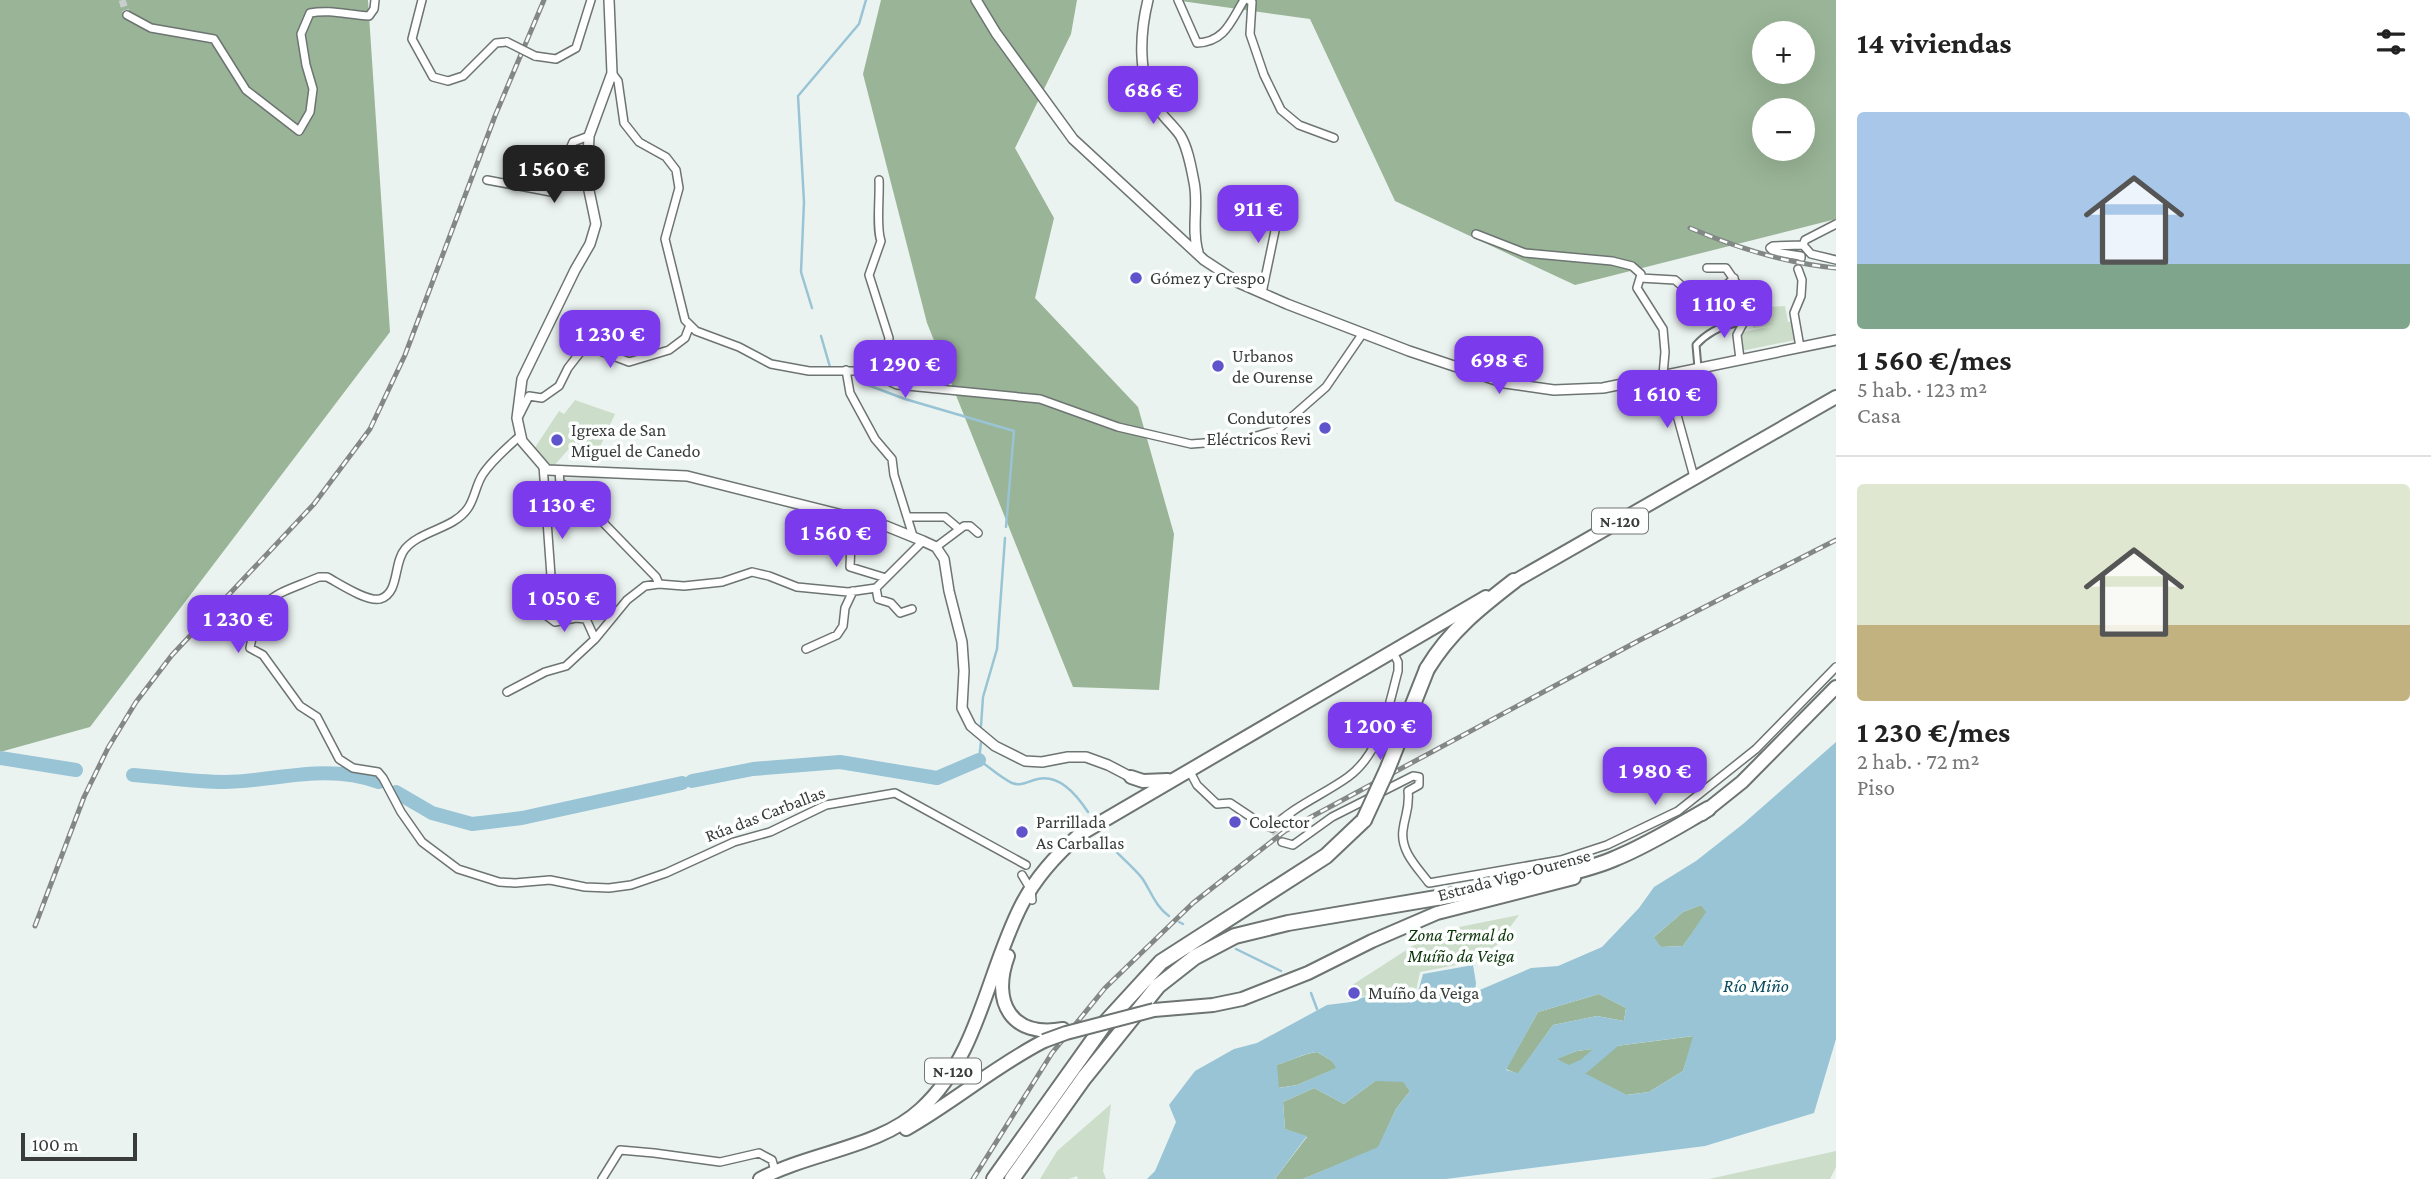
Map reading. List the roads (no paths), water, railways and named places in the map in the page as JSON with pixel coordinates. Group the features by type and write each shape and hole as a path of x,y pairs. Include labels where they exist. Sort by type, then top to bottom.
{"highway":[{"name":"N-120","path":"775,1175 897,1126 919,1111 941,1088 967,1044 1007,936 1047,866 1079,835 1836,397"},
{"path":"994,1179 1107,1022 1161,962 1326,856 1364,820 1427,669 1450,636 1477,610 1514,582"},
{"name":"Estrada Vigo-Ourense","path":"1154,1010 1213,1005 1242,999 1308,973 1437,912 1550,886 1633,857 1673,835 1750,774 1836,687"},
{"path":"1130,777 1143,781 1172,780"},
{"path":"1130,777 1139,787 1138,799"},
{"path":"1012,1179 1084,1078 1158,986 1195,957 1235,936 1288,923 1538,881 1573,872 1614,859 1708,809"},
{"name":"N-120","path":"1031,895 1002,979 1002,996 1008,1012 1023,1026 1042,1031 1154,1010"},
{"name":"N-120","path":"760,1179 886,1140 925,1118 993,1070 1044,1041 1154,1010"}],"street":[{"path":"127,15 151,28 214,39 246,90 299,131 310,112 313,89 301,34 310,13 326,9 369,16 374,9 375,0"},
{"path":"422,0 412,39 433,77 448,81 463,76 496,43 507,42 535,56 556,59 576,48 582,36 591,0"},
{"path":"609,0 612,73 589,136 587,181 596,224 590,244 522,379 517,420 522,441 547,470 687,476 886,526 936,547 944,559 962,642 964,671 961,708 971,726 995,746 1025,761 1042,762 1086,757 1130,777"},
{"path":"976,0 996,33 1073,139 1204,260 1239,283 1363,333 1506,383 1554,390 1604,387 1836,340"},
{"path":"1148,0 1142,48 1145,81 1155,105 1179,134 1185,146 1197,198 1194,233 1198,252"},
{"path":"1178,0 1197,43 1210,43 1228,29 1246,0 1252,2 1250,34 1264,75 1281,110 1298,125 1334,138"},
{"path":"612,73 618,81 624,123 639,142 666,157 676,170 679,188 665,239 685,320 696,331 739,347 771,364 809,371 868,371 897,385 1040,399 1118,427 1191,444 1230,441 1277,430 1326,387 1363,333"},
{"path":"487,180 551,191 573,142 589,136"},
{"path":"879,180 877,232 881,241 869,275 889,338 883,379"},
{"path":"1262,293 1281,202"},
{"path":"1803,245 1805,240 1836,224"},
{"path":"1476,234 1525,253 1612,261 1632,266 1641,274 1637,288 1663,329 1665,375 1694,477"},
{"path":"1801,258 1774,252 1770,248 1803,245"},
{"path":"1803,245 1811,254 1836,260"},
{"path":"1707,268 1726,268 1739,287 1748,314 1737,335 1740,359"},
{"path":"1798,269 1802,279 1801,296 1794,313 1800,347"},
{"path":"1640,278 1675,280 1704,306 1741,324"},
{"path":"1704,306 1734,278"},
{"path":"1698,368 1696,345 1704,336 1727,325 1741,324"},
{"path":"517,420 529,396 542,398 559,386 568,368 582,350 595,349 629,362 669,350 685,338 690,325"},
{"path":"846,370 850,393 875,439 892,459 894,475 913,537"},
{"name":"Rúa das Carballas","path":"521,435 484,473 468,509 453,520 420,536 408,546 399,558 392,589 386,597 369,599 327,577 319,577 270,598 257,617 250,648 263,655 300,706 317,717 339,759 353,768 378,772 422,842 458,869 499,882 545,881 609,888 631,885 666,873 734,842 771,832 826,806 895,793 1026,865"},
{"path":"542,464 551,576 547,616 555,622 586,618 595,639"},
{"path":"559,471 560,483 582,494 591,510 656,577 659,584"},
{"path":"852,517 850,567 886,578"},
{"path":"907,517 945,517 958,528"},
{"path":"936,547 958,528 970,526 978,533"},
{"path":"507,692 545,672 566,666 595,639 627,600 645,586 722,582 752,572 797,587 853,592 876,588 923,541"},
{"path":"876,588 878,599 891,603 900,613 912,609"},
{"path":"806,649 837,635 843,626 845,608 853,592"},
{"path":"1189,770 1197,785 1217,804 1230,803 1272,828 1283,817 1350,775 1376,745 1398,671 1398,662 1393,652"},
{"path":"1282,842 1293,845 1332,817 1413,776 1419,777 1419,785 1408,792 1410,806 1403,830 1403,848 1429,883 1562,860 1607,845 1678,811 1756,749 1836,667"},
{"path":"1022,875 1031,895"},
{"path":"602,1179 620,1150 720,1162 759,1153 772,1160 775,1175"}],"water":[{"name":"Río Miño","path":"1836,742 1836,1039 1814,1113 1705,1146 1446,1179 1303,1179 1378,1147 1396,1109 1410,1091 1403,1082 1375,1081 1344,1104 1314,1088 1283,1102 1285,1129 1307,1136 1275,1179 1147,1179 1155,1171 1176,1122 1169,1105 1195,1071 1234,1049 1257,1043 1327,1005 1351,1002 1367,996 1411,1001 1418,992 1423,974 1473,965 1475,992 1531,968 1558,966 1602,947 1639,908 1654,887 1696,861 1743,824","holes":["1701,905 1706,912 1683,946 1661,947 1654,937 1683,912","1599,994 1626,1008 1624,1021 1597,1016 1553,1025 1518,1073 1506,1070 1538,1012","1693,1036 1683,1071 1649,1092 1627,1095 1557,1059 1577,1051","1317,1052 1332,1061 1336,1068 1297,1085 1279,1088 1277,1065"]}],"waterway":[{"path":"812,308 801,272 804,202 798,96 859,24 866,0"},
{"path":"821,336 830,367"},
{"path":"865,384 905,399 1014,431 1006,527"},
{"path":"981,726 983,697 997,649 1005,538"},
{"path":"981,742 979,760 1004,778 1018,784 1043,778 1051,779 1072,792 1088,812"},
{"path":"0,758 76,770"},
{"path":"692,781 753,769 840,762 937,778 979,760"},
{"path":"133,775 224,782 320,773 379,782"},
{"path":"396,792 432,813 472,824 522,818 682,783"},
{"path":"1102,836 1142,878 1157,903 1169,916"},
{"path":"1179,922 1183,924"},
{"path":"1236,949 1281,971"},
{"path":"1311,993 1317,1009"},
{"name":"Río Miño","path":"1559,1077 1584,1066 1619,1036"}],"tunnel":[{"path":"122,0 127,15"},
{"path":"1272,828 1282,842"}],"railway":[{"path":"35,926 84,797 108,748 136,702 172,655 314,504 370,429 405,355 495,116 544,0"},
{"path":"1690,228 1762,254 1836,268"},
{"path":"973,1179 1052,1053 1105,988 1193,903 1285,831 1638,641 1836,540"}],"place":[{"name":"Gómez y Crespo","path":"1136,278"},
{"name":"Urbanos de Ourense","path":"1218,366"},
{"name":"Condutores Eléctricos Revi","path":"1325,428"},
{"name":"Igrexa de San Miguel de Canedo","path":"557,440"},
{"name":"Colector","path":"1235,822"},
{"name":"Parrillada As Carballas","path":"1022,832"},
{"name":"Muíño da Veiga","path":"1354,993"}],"park label":[{"name":"Zona Termal do Muíño da Veiga","path":"1461,946"}]}
